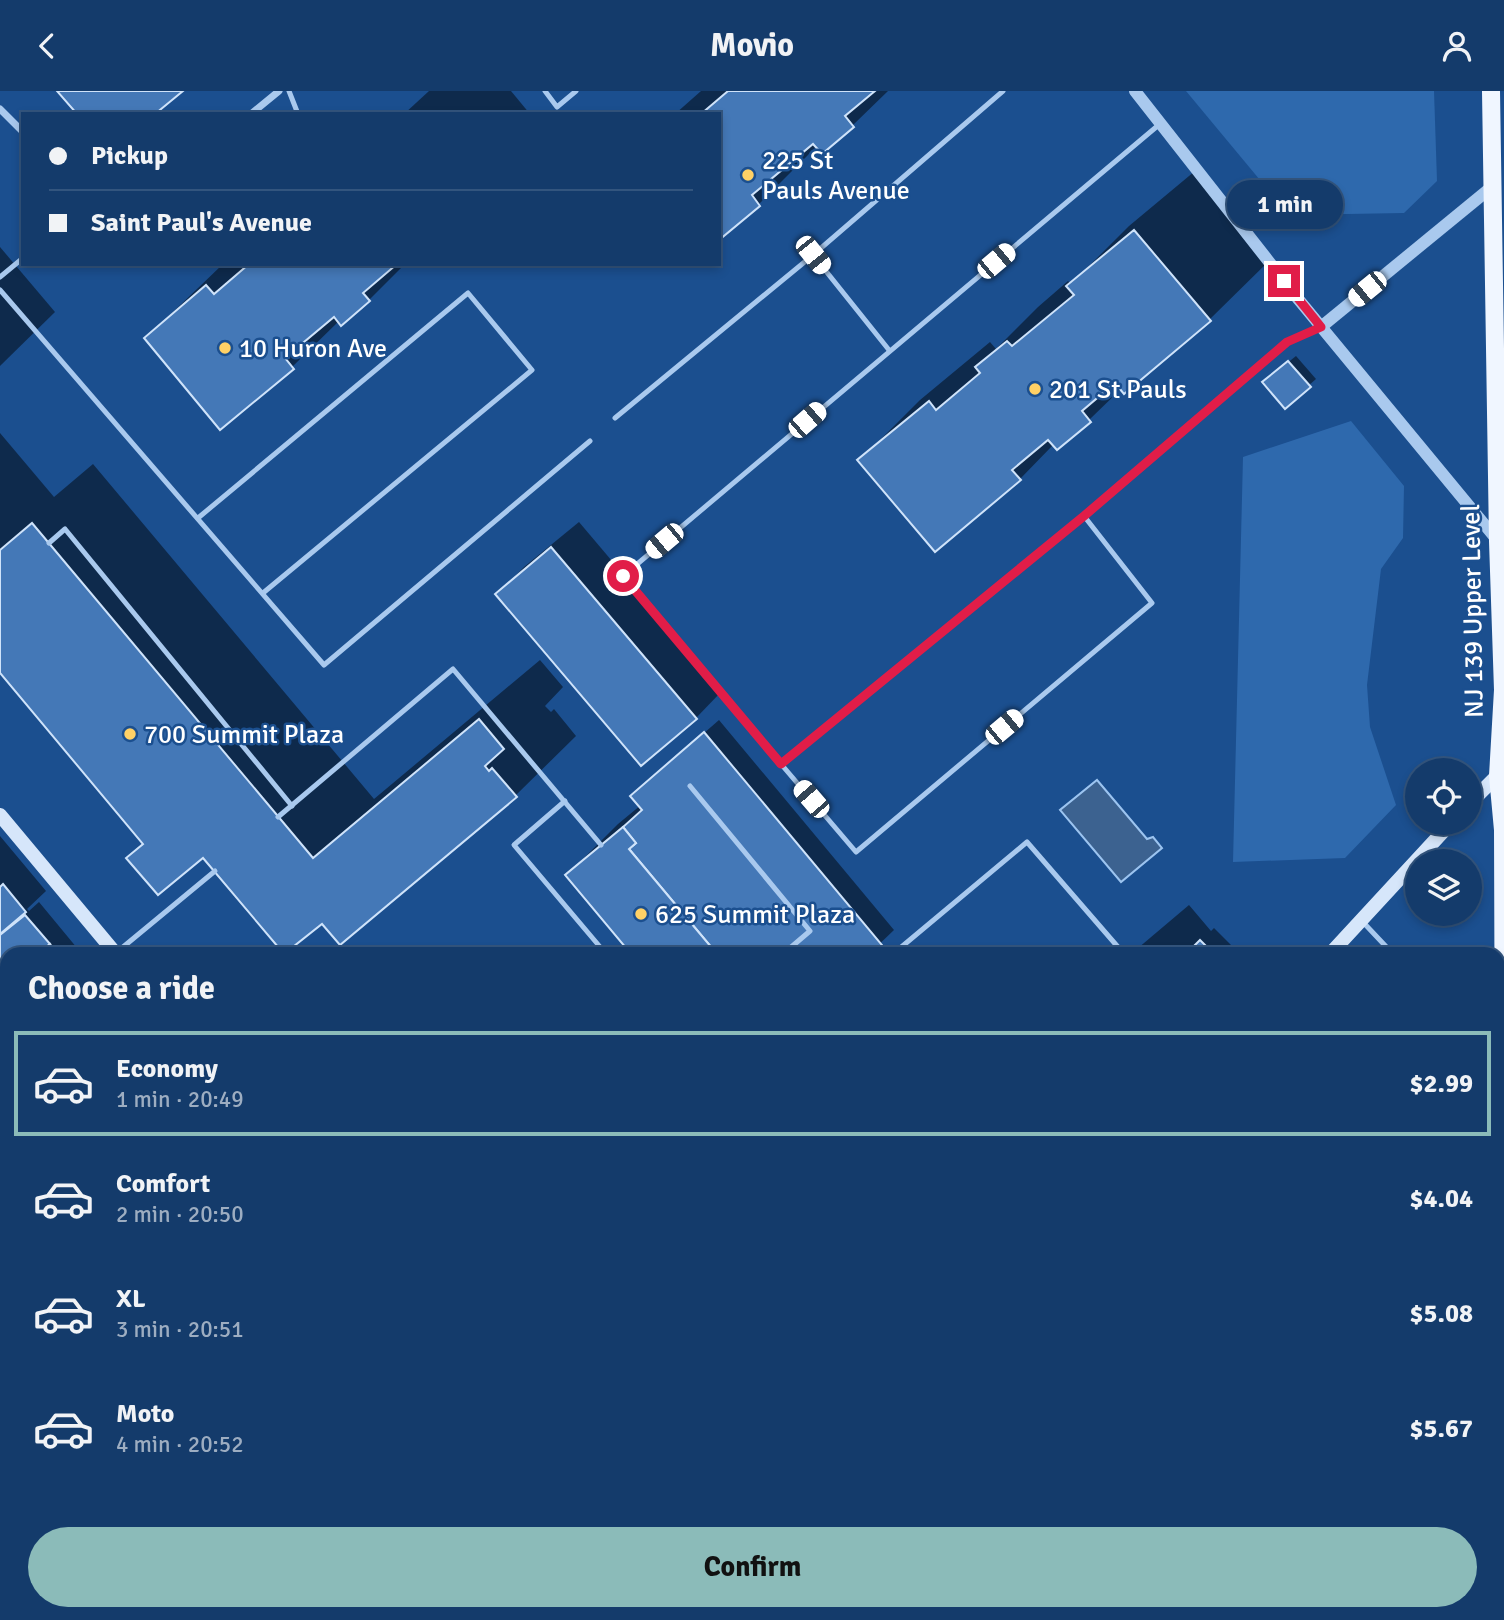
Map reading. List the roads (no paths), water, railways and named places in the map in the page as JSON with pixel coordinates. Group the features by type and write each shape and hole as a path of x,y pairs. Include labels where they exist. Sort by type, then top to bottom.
{"main road":[{"name":"NJ 139 Upper Level","path":"1491,91 1501,544 1503,947"},
{"path":"1482,791 1501,773"},
{"path":"0,815 111,947"},
{"path":"1336,947 1440,835"}],"street":[{"path":"253,112 279,91"},
{"path":"1135,91 1321,327 1501,544"},
{"path":"0,109 21,130"},
{"path":"1321,327 1493,185"}],"lane":[{"path":"289,91 297,112"},
{"path":"545,91 557,107 576,91"},
{"path":"615,418 813,255 1003,91"},
{"path":"1084,516 1152,603 856,852 623,576 1161,123"},
{"path":"813,255 889,350"},
{"path":"0,277 21,260"},
{"path":"0,290 324,665 590,441"},
{"path":"198,518 468,293 532,370 263,593"},
{"path":"781,764 1084,516 1287,342 1321,327"},
{"path":"48,543 65,529 292,806"},
{"path":"278,817 453,669 601,845"},
{"path":"691,786 810,931 791,947"},
{"path":"565,801 514,845 600,947"},
{"path":"901,947 1027,842 1118,947"},
{"path":"123,947 215,871"},
{"path":"1361,920 1386,947"}],"place":[{"name":"225 St Pauls Avenue","path":"748,175"},
{"name":"10 Huron Ave","path":"225,348"},
{"name":"201 St Pauls","path":"1035,389"},
{"name":"700 Summit Plaza","path":"130,734"},
{"name":"625 Summit Plaza","path":"641,914"}]}
